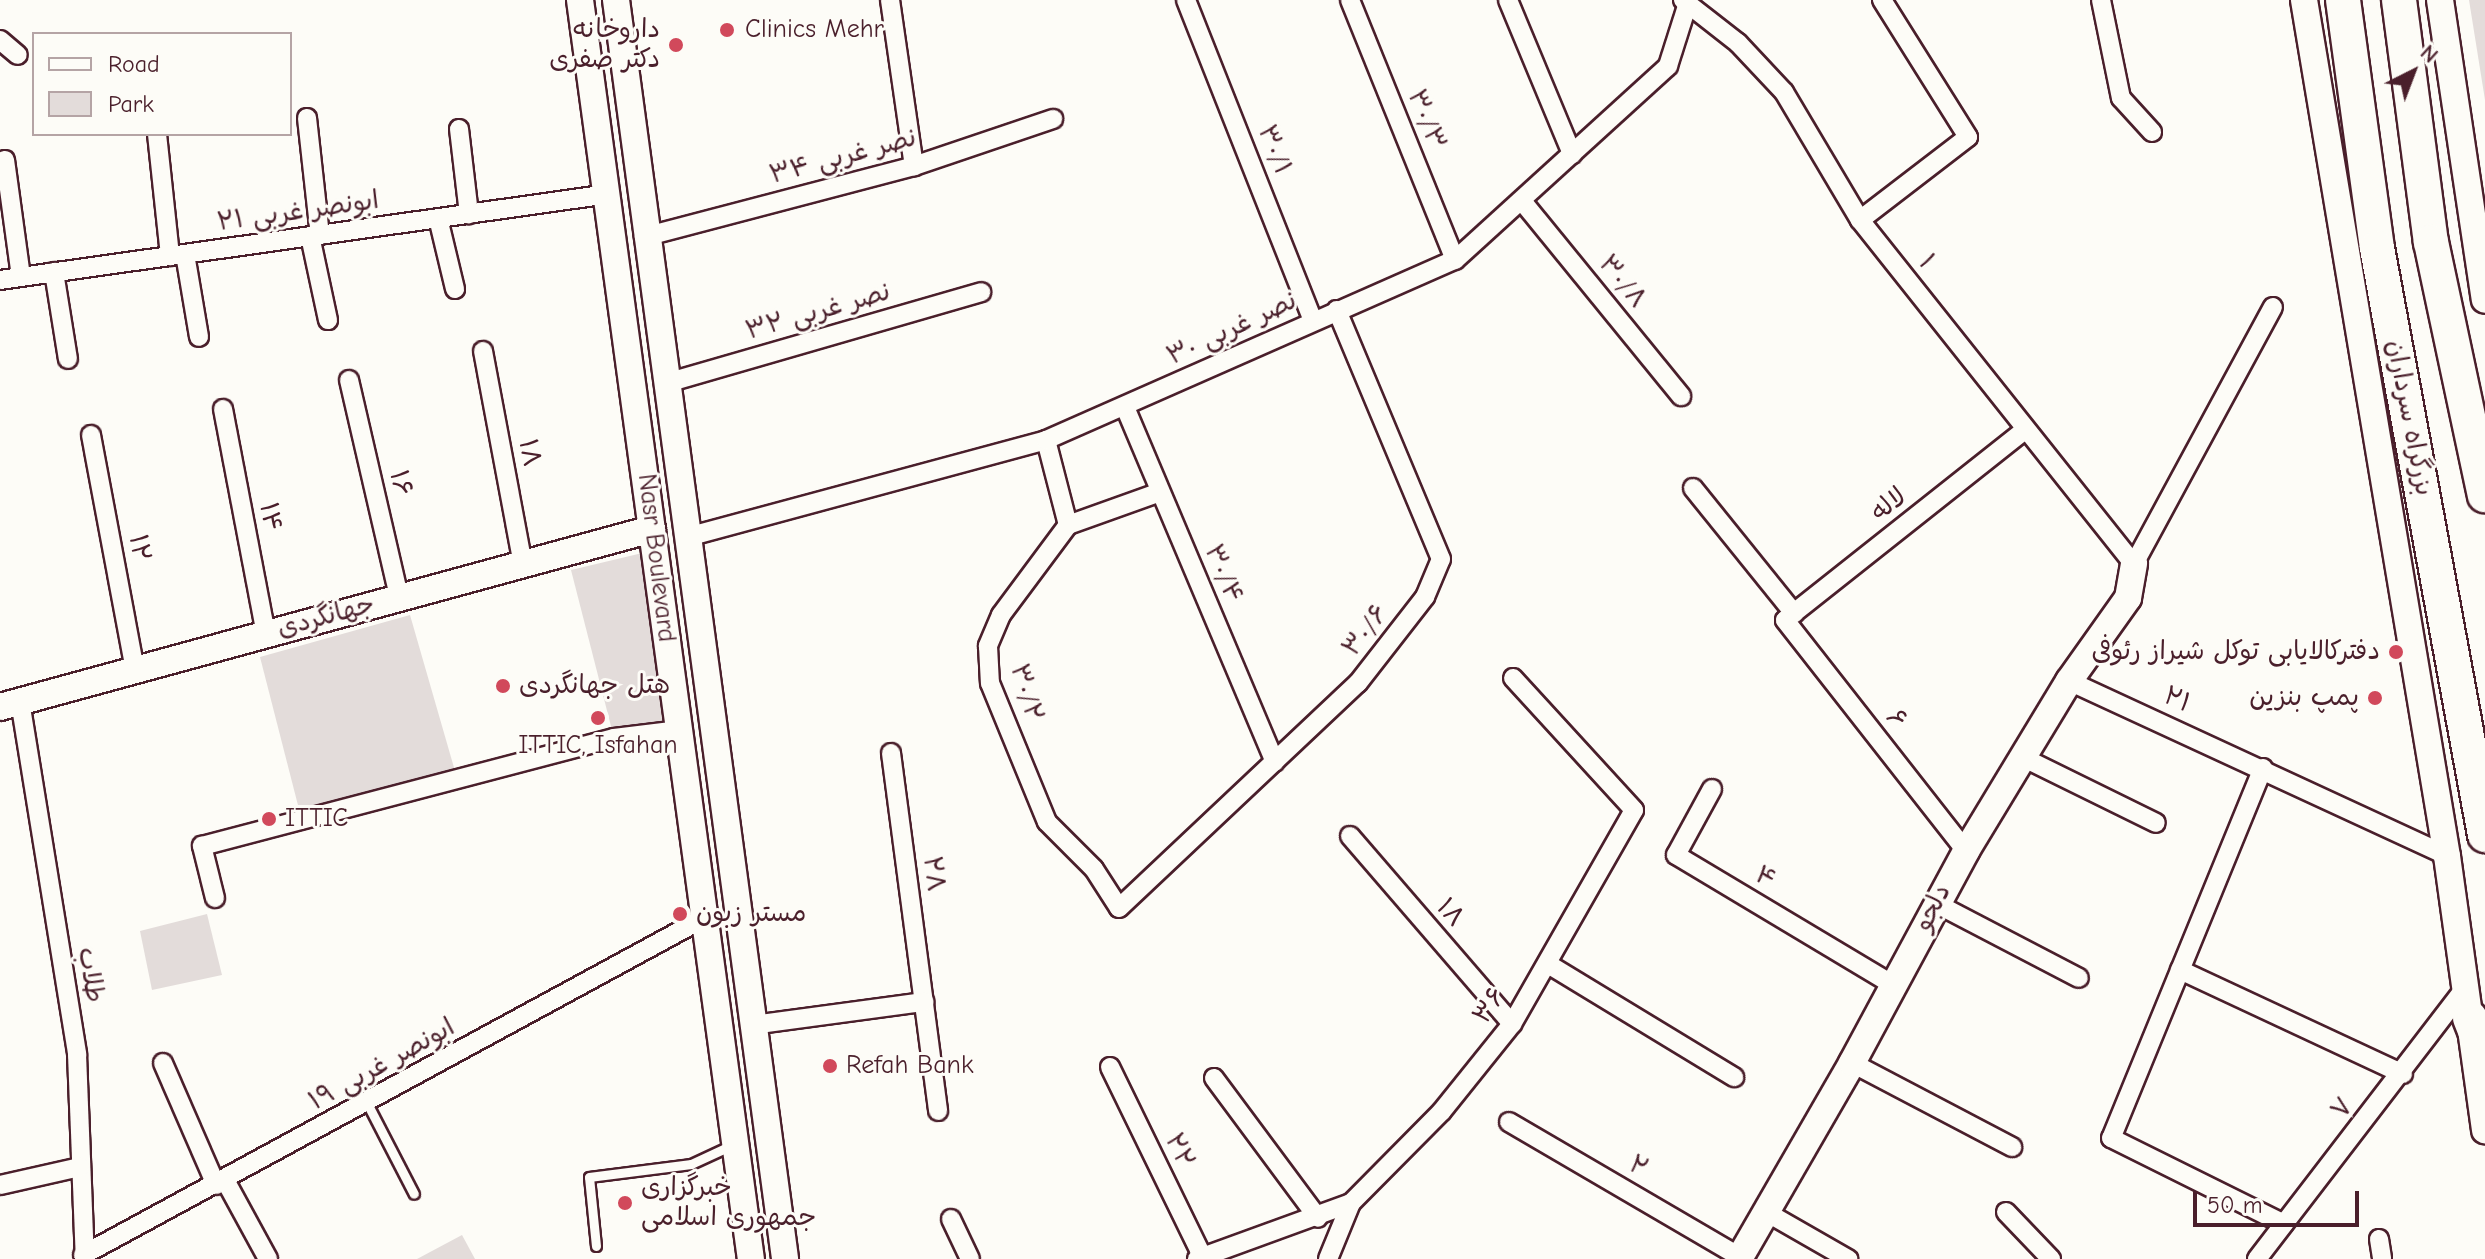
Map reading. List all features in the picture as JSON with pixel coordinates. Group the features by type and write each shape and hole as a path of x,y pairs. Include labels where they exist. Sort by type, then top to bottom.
{"highway":[{"name":"بزرگراه سرداران","path":"2343,0 2377,248 2485,835"},
{"path":"2399,0 2431,242 2485,495"},
{"path":"2468,1003 2485,1056"}],"main road":[{"name":"Nasr Boulevard","path":"580,0 602,195 652,529 751,1259"},
{"name":"Nasr Boulevard","path":"616,0 644,237 670,382 785,1259"},
{"path":"2304,0 2447,856 2485,1130"},
{"path":"2440,0 2485,300"},
{"name":"جهانگردی","path":"6,700 135,670 652,529"},
{"name":"دلجو","path":"1740,1258 1852,1063 1935,903 2069,681 2128,598 2134,564"}],"street":[{"path":"890,0 914,166"},
{"name":"۳۰/۱","path":"1186,0 1313,320"},
{"name":"۳۰/۳","path":"1350,0 1455,260"},
{"path":"1508,0 1572,154"},
{"path":"1860,220 1968,137 1882,0"},
{"path":"2101,0 2121,98 2152,132"},
{"name":"نصر غربی ۳۰","path":"691,536 1046,440 1455,260 1668,66 1689,2"},
{"name":"۱","path":"1689,2 1738,43 1784,92 1860,220 2134,564"},
{"path":"0,40 18,55"},
{"path":"307,118 315,236 328,320"},
{"name":"نصر غربی ۳۴","path":"644,237 914,166 1053,119"},
{"path":"459,129 469,214"},
{"path":"157,136 177,255 199,337"},
{"path":"5,160 21,277"},
{"name":"ابونصر غربی ۲۱","path":"0,280 602,195"},
{"name":"۳۰/۸","path":"1522,201 1681,396"},
{"path":"438,218 455,289"},
{"path":"54,272 68,359"},
{"name":"نصر غربی ۳۲","path":"670,382 981,292"},
{"path":"2134,564 2273,307"},
{"name":"۳۰/۶","path":"1119,908 1358,683 1425,597 1441,559 1337,310"},
{"name":"۱۸","path":"483,351 523,564"},
{"name":"۱۶","path":"349,380 399,597"},
{"name":"۳۰/۴","path":"1125,407 1275,762"},
{"name":"۱۴","path":"223,409 266,634"},
{"name":"لاله","path":"1790,616 2025,430"},
{"name":"۱۲","path":"91,435 135,670"},
{"path":"1046,440 1068,525 1160,492"},
{"name":"۶","path":"1693,488 1966,851"},
{"name":"۳۰/۲","path":"1068,525 1001,615 988,646 990,683 1047,822 1094,869 1119,908"},
{"name":"۳۶","path":"1351,1203 1442,1111 1512,1024 1634,810 1513,678"},
{"name":"۲۱","path":"2069,681 2263,768 2447,856"},
{"name":"طلاب","path":"6,700 77,1054 84,1257"},
{"path":"215,898 202,846 614,738 678,730"},
{"name":"۲۸","path":"891,753 938,1111"},
{"path":"2022,757 2156,823"},
{"path":"2263,768 2111,1138 2284,1224"},
{"name":"۴","path":"1712,789 1676,855 1893,985"},
{"name":"۱۸","path":"1350,836 1512,1024"},
{"path":"1935,903 2079,978"},
{"name":"ابونصر غربی ۱۹","path":"84,1257 704,918"},
{"path":"1548,964 1734,1077"},
{"path":"2180,970 2403,1074"},
{"path":"753,1025 924,1002"},
{"name":"۷","path":"2257,1259 2403,1074 2468,1003"},
{"path":"163,1063 220,1183 268,1259"},
{"path":"1852,1063 2012,1147"},
{"name":"۲۲","path":"1110,1067 1200,1258"},
{"path":"1214,1078 1318,1218"},
{"name":"۲","path":"1509,1122 1740,1258"},
{"path":"0,1185 80,1167"},
{"path":"1200,1258 1318,1218 1351,1203"},
{"path":"1328,1259 1351,1203"},
{"path":"1766,1212 1848,1259"},
{"path":"2006,1212 2051,1259"},
{"path":"951,1219 970,1259"},
{"path":"2379,1239 2382,1259"}],"lane":[{"path":"367,1103 414,1194"},
{"path":"596,1246 589,1177 691,1164 735,1144"}],"green space":[{"path":"2469,0 2485,0 2485,100"},
{"path":"655,550 678,730 614,738 571,570"},
{"path":"410,615 457,778 301,817 260,657"},
{"path":"207,914 222,975 152,990 140,931"},
{"path":"462,1235 475,1259 417,1259"}],"place":[{"name":"Clinics Mehr","path":"727,30"},
{"name":"داروخانه دکتر صفری","path":"676,45"},
{"name":"دفترکالایابی توکل شیراز رئوفی","path":"2396,652"},
{"name":"هتل جهانگردی","path":"503,686"},
{"name":"پمپ بنزین","path":"2375,698"},
{"name":"ITTIC, Isfahan","path":"598,718"},
{"name":"ITTIC","path":"269,819"},
{"name":"مستر زبون","path":"680,914"},
{"name":"Refah Bank","path":"830,1066"},
{"name":"خبرگزاری جمهوری اسلامی","path":"625,1203"}]}
